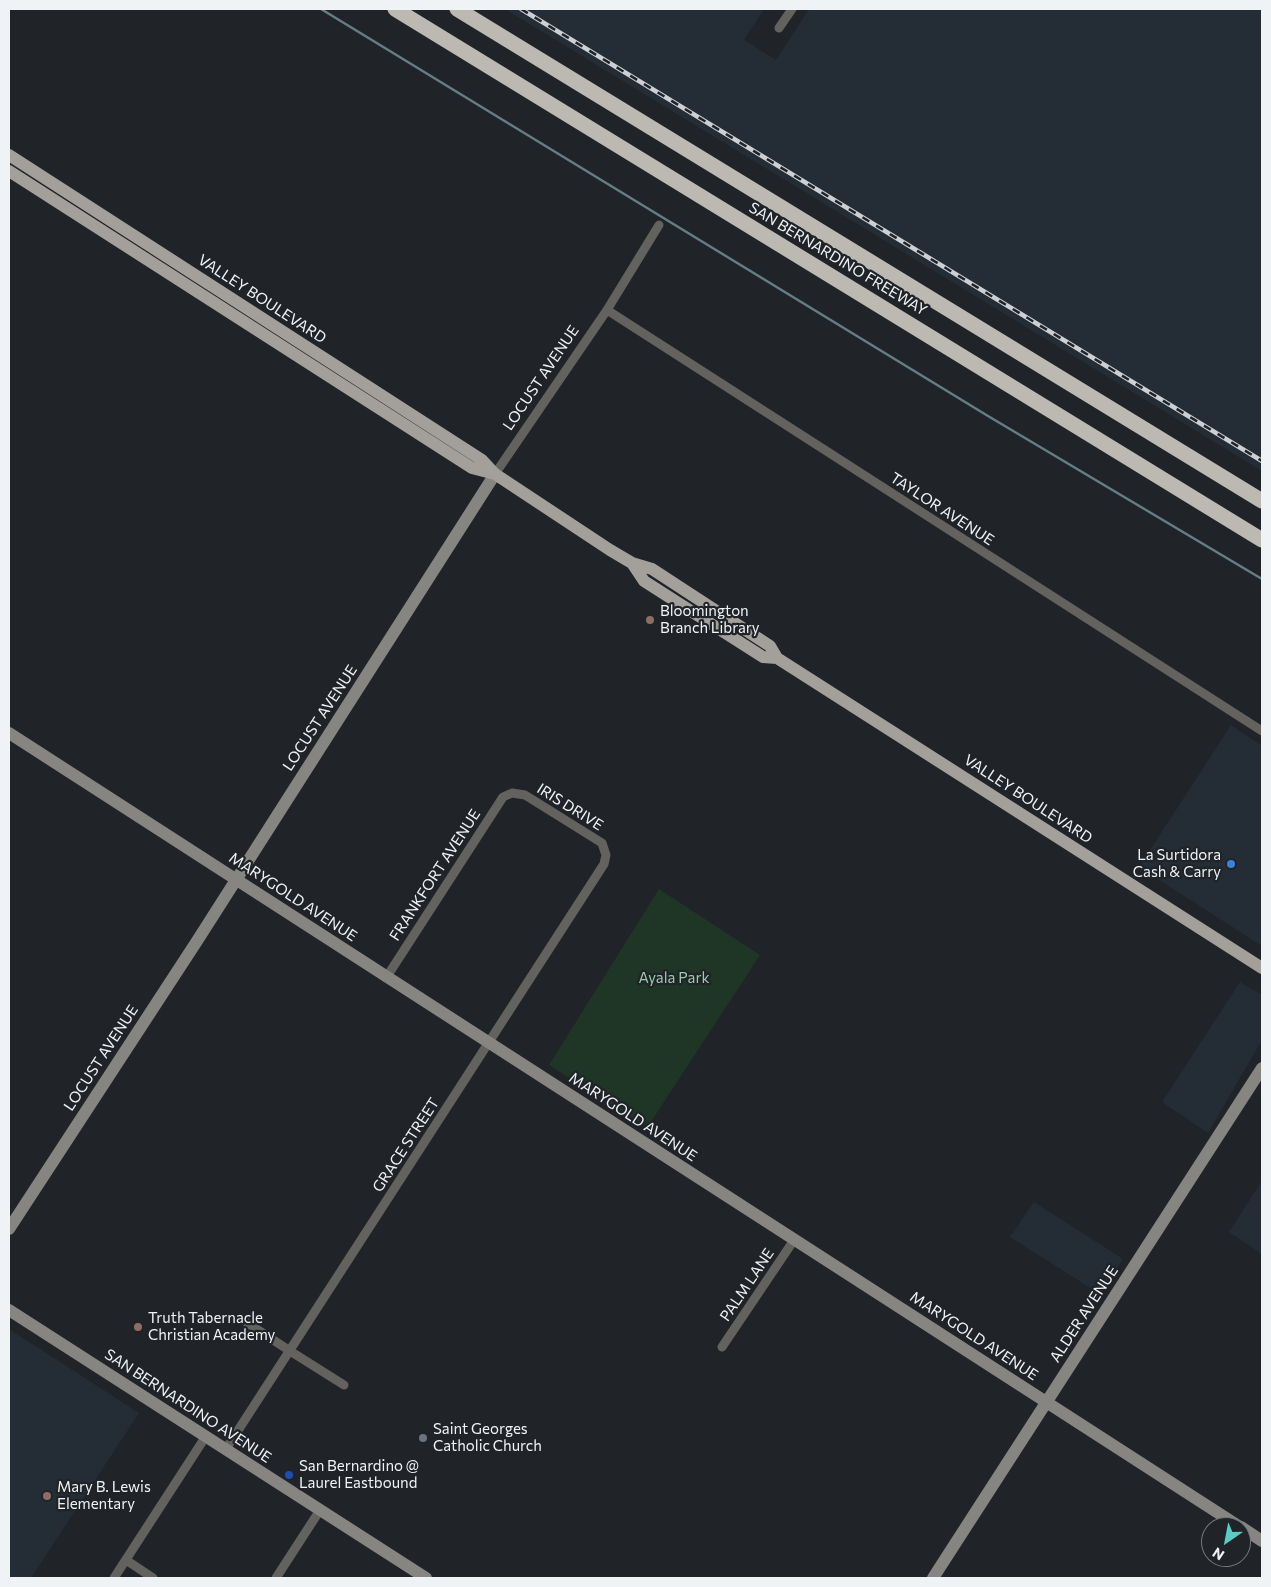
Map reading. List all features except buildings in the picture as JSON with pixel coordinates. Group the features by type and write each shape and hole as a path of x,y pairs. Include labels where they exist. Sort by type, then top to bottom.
{"highway":[{"name":"SAN BERNARDINO FREEWAY","path":"395,9 1262,540"},
{"name":"SAN BERNARDINO FREEWAY","path":"457,9 1262,501"}],"main road":[{"name":"VALLEY BOULEVARD","path":"9,155 482,460 495,474 632,563 644,580 683,606 763,657 777,658 1262,968"},
{"name":"VALLEY BOULEVARD","path":"9,171 472,468 495,474"}],"street":[{"path":"779,28 792,9"},
{"name":"LOCUST AVENUE","path":"9,1229 495,474 607,310 660,225"},
{"name":"TAYLOR AVENUE","path":"607,310 1262,731"},
{"name":"MARYGOLD AVENUE","path":"9,733 386,978 1225,1517"},
{"name":"IRIS DRIVE","path":"512,793 525,795 602,843 606,854"},
{"name":"FRANKFORT AVENUE","path":"386,978 496,805 503,797 512,793"},
{"name":"GRACE STREET","path":"226,1449 604,864 606,854"},
{"name":"ALDER AVENUE","path":"933,1578 1262,1068"},
{"name":"PALM LANE","path":"722,1347 794,1240"},
{"name":"SAN BERNARDINO AVENUE","path":"9,1310 426,1578"},
{"path":"240,1318 290,1352 344,1385"},
{"path":"114,1578 206,1436"},
{"path":"276,1578 320,1510"},
{"name":"MARYGOLD AVENUE","path":"1251,1534 1262,1541"},
{"path":"126,1560 153,1578"}],"shaded area":[{"path":"505,9 764,9 744,40 776,60 809,9 1262,9 1262,471"},
{"path":"1231,725 1262,746 1262,946 1139,867"},
{"path":"1240,982 1262,995 1262,1040 1208,1133 1162,1102"},
{"path":"1262,1181 1262,1254 1229,1232"},
{"path":"1034,1202 1123,1259 1100,1294 1010,1237"},
{"name":"Mary B. Lewis Elementary","path":"9,1329 139,1413 31,1578 9,1578"}],"green space":[{"name":"Ayala Park","path":"659,889 760,955 647,1128 549,1065"}],"waterway":[{"path":"321,9 988,416 1262,579"}],"railway":[{"path":"521,9 1262,461"}],"place":[{"name":"Bloomington Branch Library","path":"650,620"},
{"name":"La Surtidora Cash & Carry","path":"1231,864"},
{"name":"Truth Tabernacle Christian Academy","path":"138,1327"},
{"name":"Saint Georges Catholic Church","path":"423,1438"},
{"name":"San Bernardino @ Laurel Eastbound","path":"289,1475"},
{"name":"Mary B. Lewis Elementary","path":"47,1496"}]}
